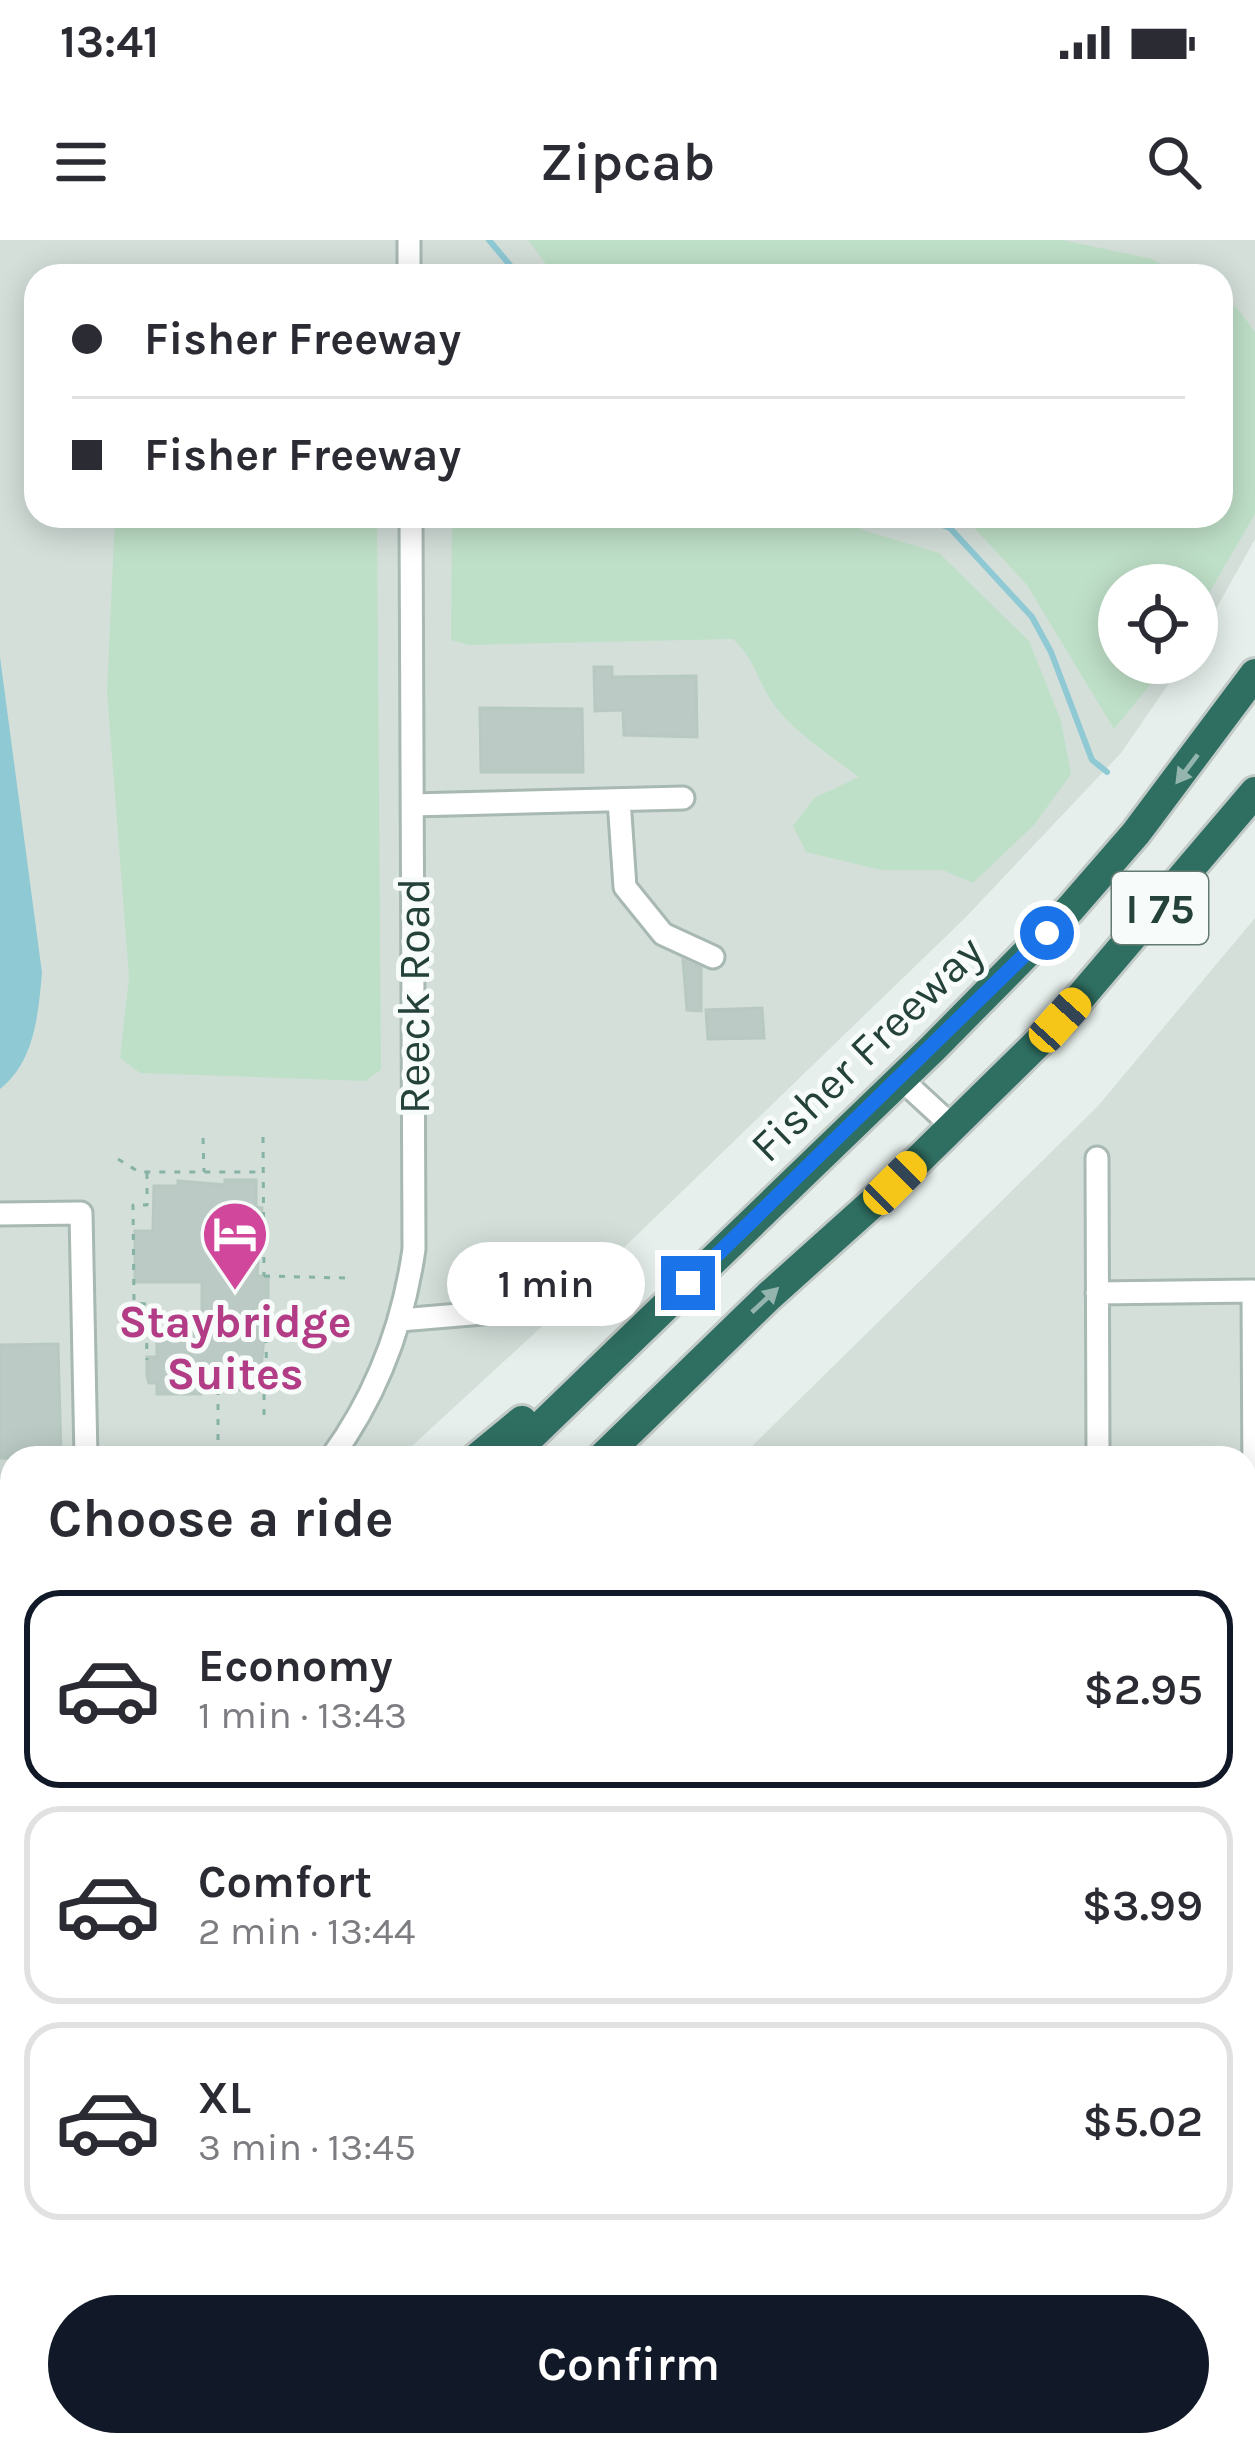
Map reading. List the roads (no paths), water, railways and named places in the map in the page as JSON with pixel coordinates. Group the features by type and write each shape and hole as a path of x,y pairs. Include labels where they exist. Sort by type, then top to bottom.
{"highway":[{"name":"Fisher Freeway","path":"520,1446 1042,938 1123,849 1255,674"},
{"name":"I 75","path":"617,1446 1075,1004 1255,791"},
{"path":"491,1446 588,1380"}],"street":[{"name":"Reeck Road","path":"338,1446 376,1384 400,1320 416,1221 411,528"},
{"path":"412,806 683,798"},
{"path":"619,800 625,886 663,934 713,957"},
{"path":"901,1079 952,1126"},
{"path":"1097,1158 1098,1446"},
{"path":"0,1214 81,1213 86,1446"},
{"path":"400,1320 483,1313 489,1305 489,1275"},
{"path":"1097,1293 1253,1291 1251,1446"}],"water":[{"path":"0,657 42,973 28,1051 0,1089"}],"waterway":[{"path":"489,240 509,264"},
{"path":"950,528 1032,617 1051,652 1092,760 1107,772"}],"place":[{"name":"Staybridge Suites","path":"235,1293"}]}
